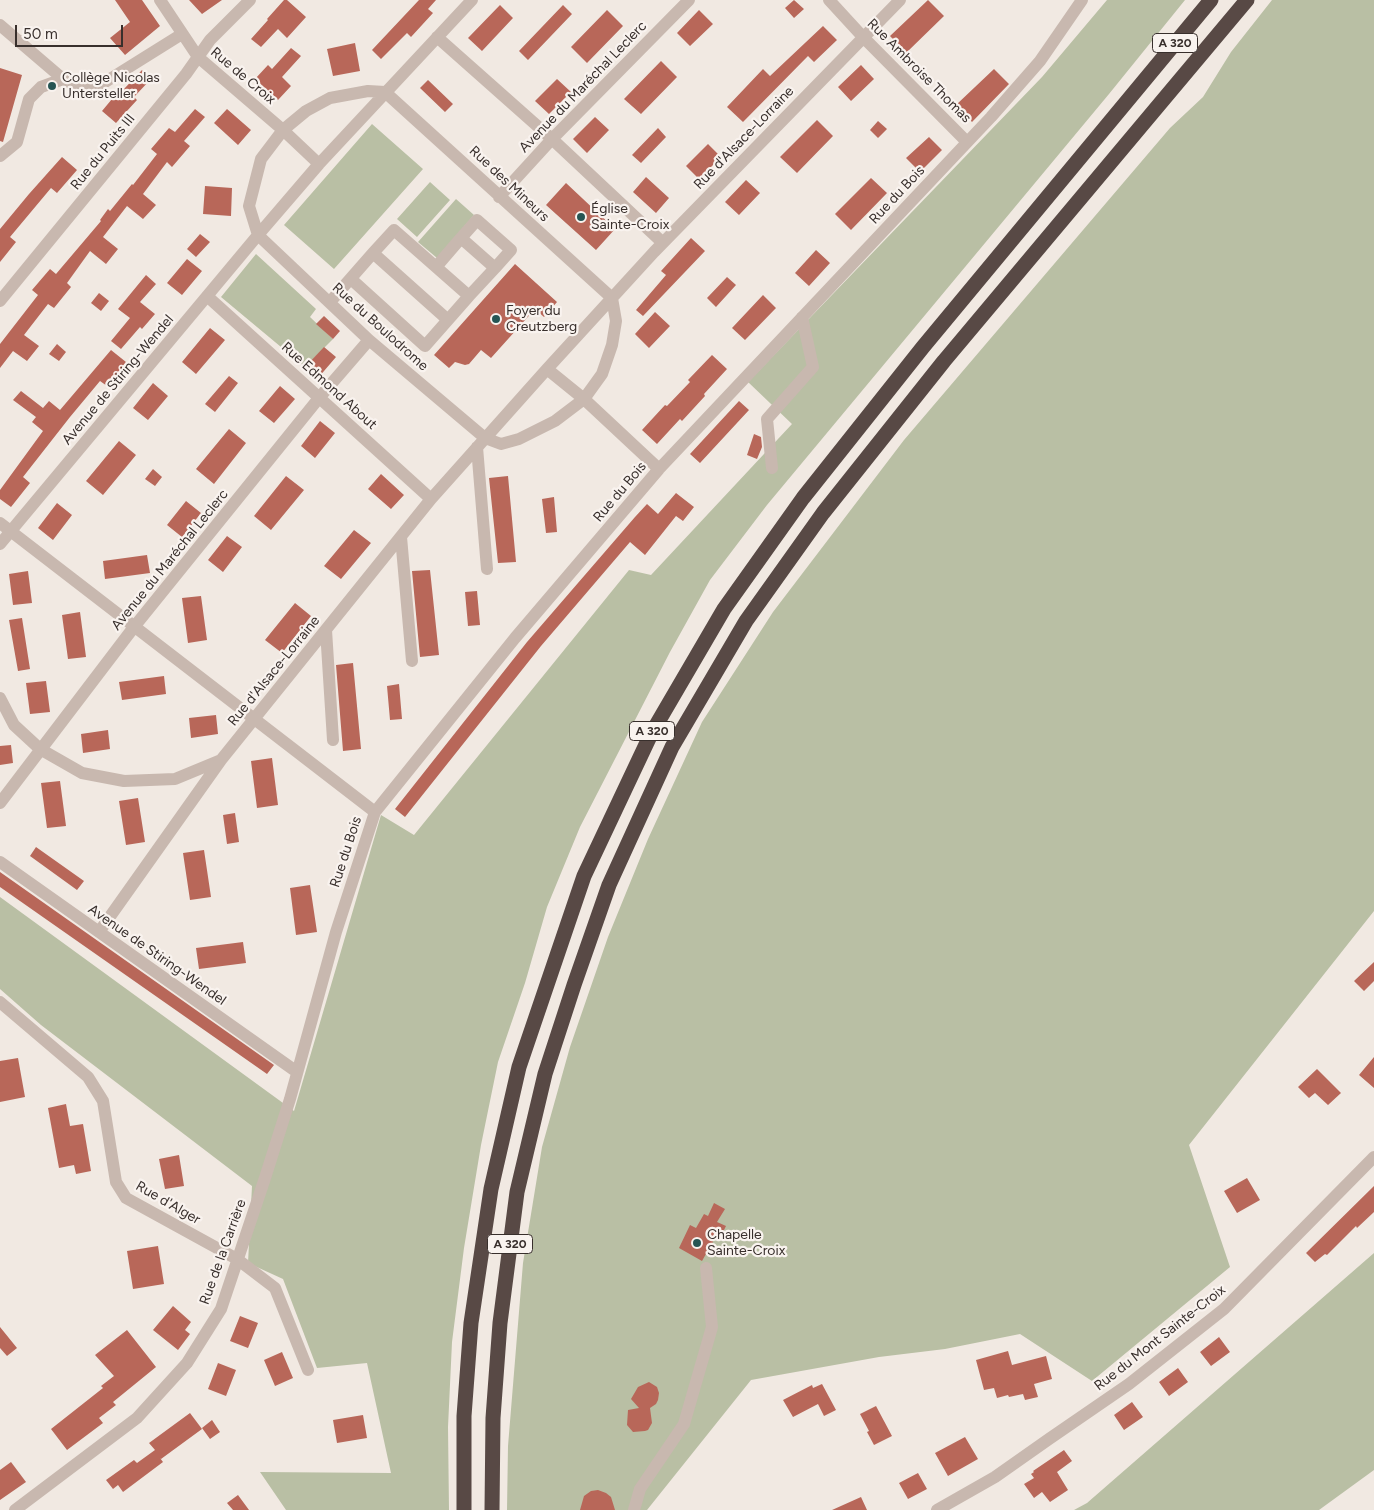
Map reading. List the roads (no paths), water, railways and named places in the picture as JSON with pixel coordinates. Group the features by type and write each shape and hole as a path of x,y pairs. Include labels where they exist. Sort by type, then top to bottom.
{"highway":[{"name":"A 320","path":"464,1510 464,1416 471,1323 491,1189 519,1067 584,876 651,734 724,609 803,498 923,347 1211,0"},
{"name":"A 320","path":"492,1510 493,1418 500,1323 517,1192 545,1074 609,885 672,747 746,622 823,513 944,361 1247,0"}],"street":[{"name":"Rue de Croix","path":"160,0 198,57 283,130 319,164"},
{"name":"Rue du Puits III","path":"0,302 186,74 210,40 250,0"},
{"name":"Avenue de Stiring-Wendel","path":"0,544 319,164 472,0"},
{"name":"Avenue du Maréchal Leclerc","path":"499,197 552,139 689,0"},
{"name":"Rue Ambroise Thomas","path":"829,0 967,142"},
{"name":"Rue d'Alsace-Lorraine","path":"99,932 222,760 431,499 663,243 900,0"},
{"name":"Rue du Bois","path":"297,1072 336,932 374,812 515,638 659,469 967,142 1040,61 1082,0"},
{"path":"0,25 63,79 76,86 94,88 182,34"},
{"path":"437,37 552,139 663,243"},
{"path":"0,156 17,142 29,99 41,87 63,79"},
{"path":"258,235 249,206 260,159 283,130 306,111 330,98 368,91 385,92"},
{"name":"Rue des Mineurs","path":"385,92 612,298"},
{"path":"350,279 425,346 511,250 477,220 436,267"},
{"path":"330,302 394,230 469,296"},
{"name":"Rue du Boulodrome","path":"258,235 368,340 481,443"},
{"path":"461,238 494,268"},
{"path":"374,254 448,320"},
{"name":"Rue Edmond About","path":"207,296 431,499"},
{"path":"488,569 481,443 501,444 519,439 556,421 584,399 602,374 612,345 616,322 612,298"},
{"path":"772,468 767,419 813,367 802,317"},
{"name":"Avenue du Maréchal Leclerc","path":"0,803 134,627 368,340"},
{"path":"547,369 584,399 659,469"},
{"path":"0,523 374,812"},
{"path":"400,537 412,661"},
{"path":"326,630 333,740"},
{"path":"0,698 14,725 40,749 82,773 124,781 175,779 222,760"},
{"name":"Avenue de Stiring-Wendel","path":"0,862 297,1072"},
{"name":"Rue d'Alger","path":"0,1002 88,1077 103,1101 116,1182 126,1198 237,1259 275,1288 308,1370"},
{"name":"Rue de la Carrière","path":"15,1510 137,1418 187,1363 221,1309 265,1178 297,1072"},
{"name":"Rue du Mont Sainte-Croix","path":"937,1510 995,1477 1129,1384 1224,1310 1374,1157"},
{"path":"634,1510 640,1489 684,1424 712,1327 706,1268"}],"place":[{"name":"Collège Nicolas Untersteller","path":"52,86"},
{"name":"Église Sainte-Croix","path":"581,217"},
{"name":"Foyer du Creutzberg","path":"496,319"},
{"name":"Chapelle Sainte-Croix","path":"697,1243"}]}
